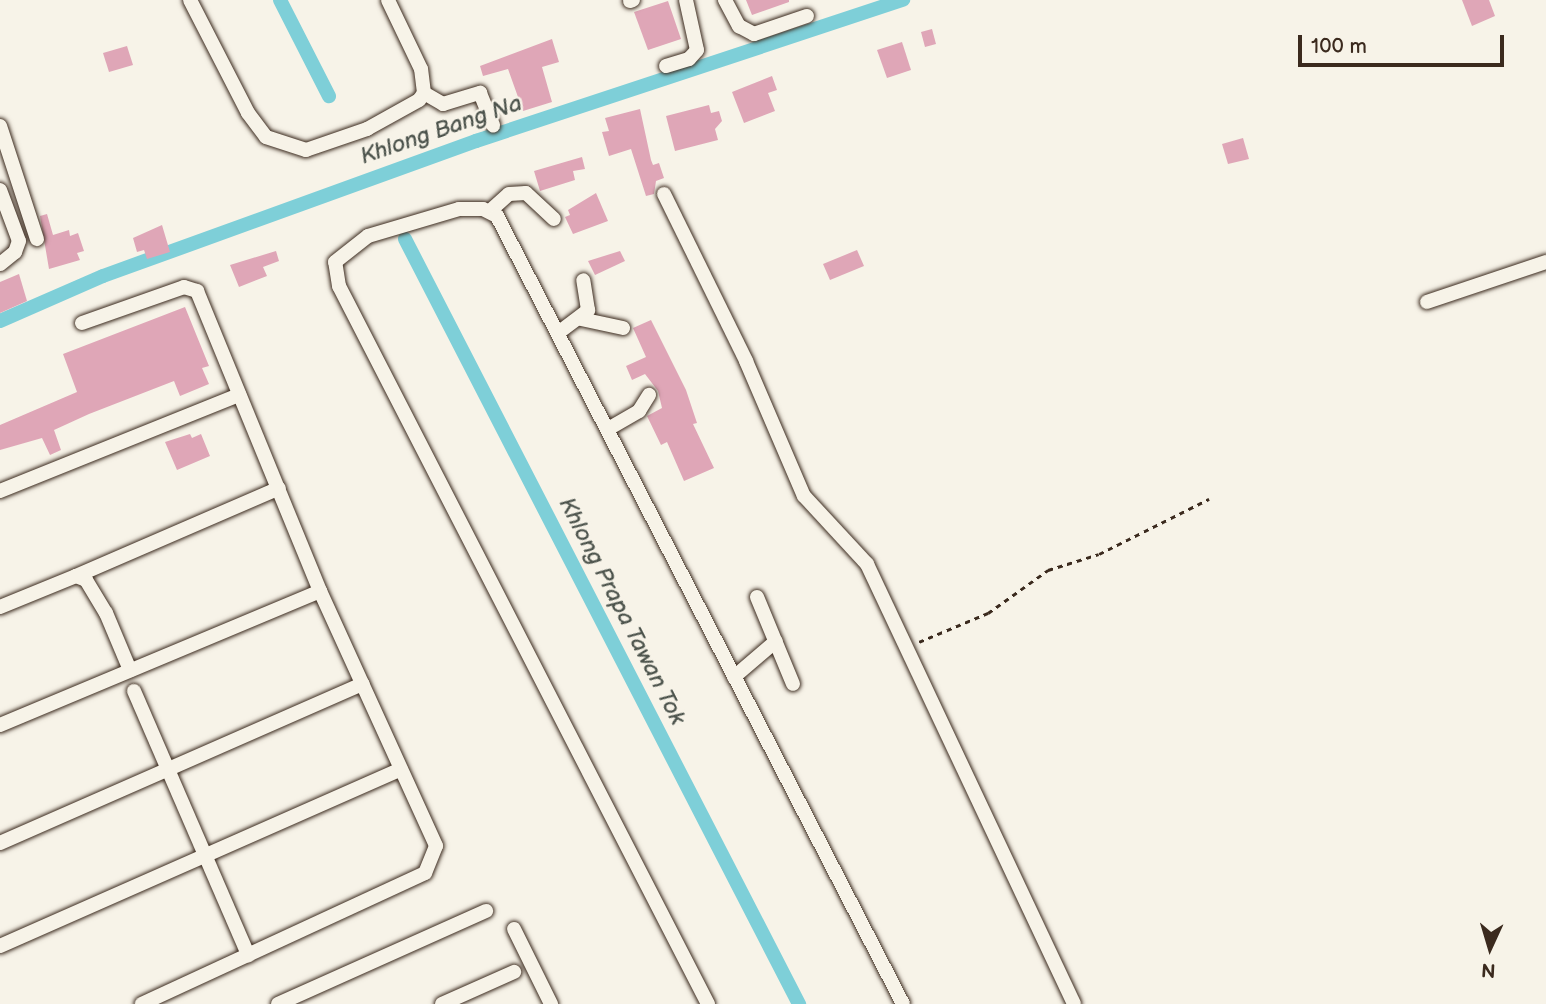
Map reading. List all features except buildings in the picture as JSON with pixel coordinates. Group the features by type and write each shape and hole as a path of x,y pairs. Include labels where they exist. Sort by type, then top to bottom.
{"street":[{"path":"190,0 248,113 266,137 278,145 306,150 339,142 404,110 424,93"},
{"path":"388,0 421,69 424,93"},
{"path":"666,65 690,59 697,50 686,0"},
{"path":"725,0 739,26 754,34 807,16"},
{"path":"424,93 443,104 480,93 493,125"},
{"path":"0,126 37,239"},
{"path":"0,190 19,241 15,252 0,264"},
{"path":"554,219 526,192 509,194 490,211 459,209 368,236 335,262 339,286 708,1004"},
{"path":"664,194 746,361 804,496 867,564 1074,1004"},
{"path":"490,211 608,429 903,1004"},
{"path":"1427,302 1546,262"},
{"path":"558,333 581,318 590,301 583,280"},
{"path":"82,323 192,288 320,590 436,846 430,868 142,1004"},
{"path":"581,318 623,328"},
{"path":"0,491 239,395"},
{"path":"608,429 639,411 649,395"},
{"path":"0,607 279,488"},
{"path":"76,576 86,580 106,612 130,670"},
{"path":"0,725 320,590"},
{"path":"757,597 793,684"},
{"path":"734,677 776,642"},
{"path":"0,843 363,684"},
{"path":"134,691 165,773 248,955"},
{"path":"0,946 401,769"},
{"path":"278,1004 305,998 486,911"},
{"path":"514,929 551,1004"},
{"path":"442,1004 514,972"}],"path":[{"path":"908,647 988,613 1048,570 1099,554 1209,499"}],"waterway":[{"name":"Khlong Prapa Tawan Tok","path":"280,0 329,96"},
{"name":"Khlong Bang Na","path":"0,321 103,276 476,141 903,0"},
{"name":"Khlong Prapa Tawan Tok","path":"405,239 799,1004"}]}
